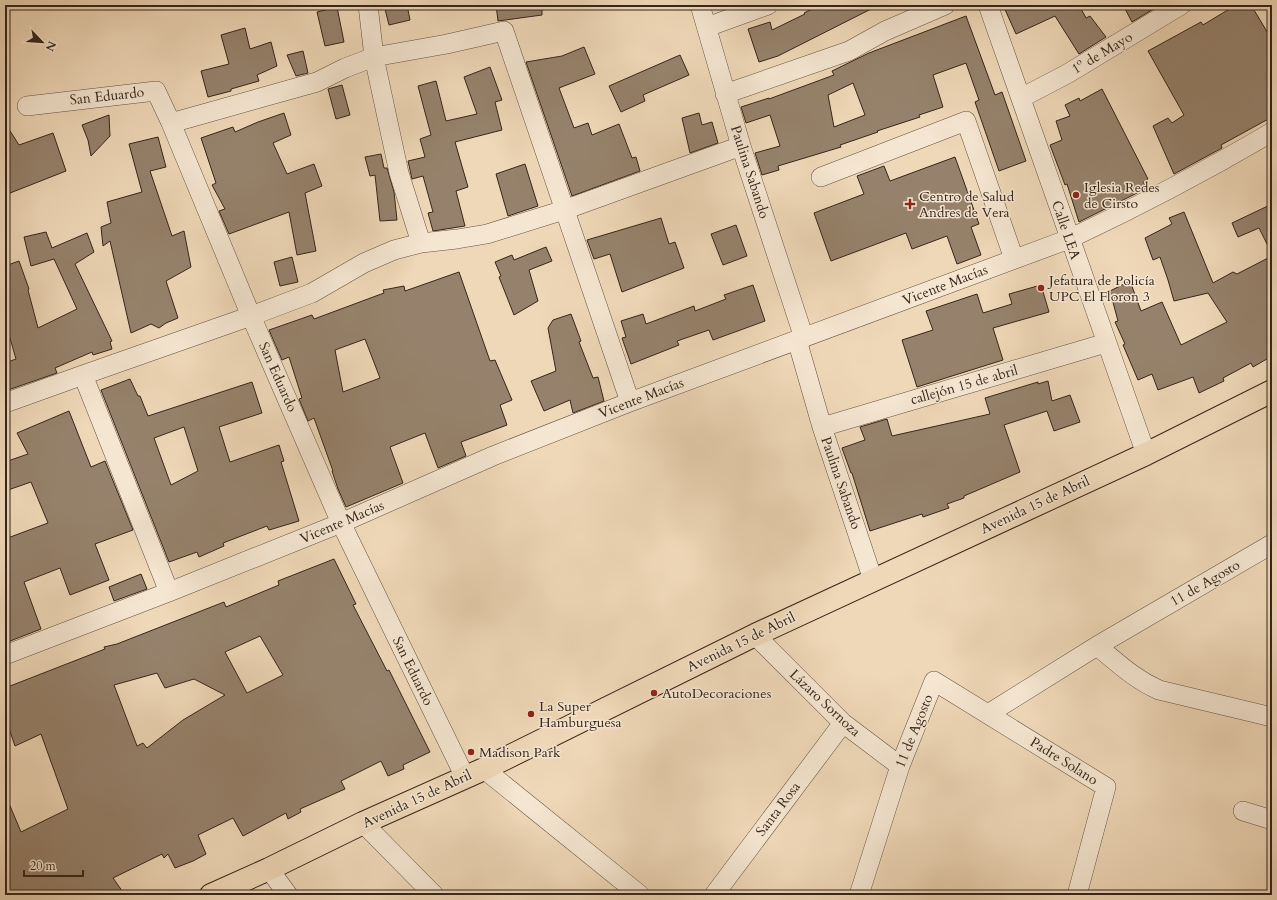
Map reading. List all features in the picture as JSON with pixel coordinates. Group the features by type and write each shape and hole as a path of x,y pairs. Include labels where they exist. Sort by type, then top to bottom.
{"main road":[{"name":"Avenida 15 de Abril","path":"210,895 474,773 755,635 1146,454 1272,391"}],"street":[{"path":"368,5 374,57 399,173 421,243"},
{"name":"Paulina Sabando","path":"700,5 741,146 801,339 822,427 873,580"},
{"path":"707,27 768,5"},
{"path":"726,94 849,51 885,31 945,5"},
{"name":"Calle LEA","path":"988,5 1069,239 1146,454"},
{"name":"1º de Mayo","path":"1021,98 1068,74 1182,5"},
{"path":"171,123 317,82 345,68 374,57 447,44 504,31 630,402"},
{"name":"San Eduardo","path":"27,106 156,91 171,123 251,316 341,523 474,773 640,895"},
{"path":"821,177 966,121 1014,259"},
{"name":"Vicente Macías","path":"5,655 169,592 341,523 493,456 630,402 1069,239 1121,215 1272,132"},
{"path":"5,403 312,293 364,263 394,250 421,243 487,234 564,210 741,146"},
{"name":"callejón 15 de abril","path":"822,427 1106,343"},
{"path":"83,374 169,592"},
{"name":"11 de Agosto","path":"859,895 900,766 934,681 988,714 1097,646 1272,544"},
{"name":"Lázaro Sornoza","path":"755,635 843,723 900,766"},
{"path":"1097,646 1133,676 1159,690 1272,717"},
{"name":"Padre Solano","path":"988,714 1106,787 1077,895"},
{"name":"Santa Rosa","path":"714,895 843,723"},
{"path":"1243,811 1272,820"},
{"path":"364,823 434,895"},
{"path":"269,869 288,895"}],"building":[{"path":"384,5 407,5 410,20 389,25"},
{"path":"496,5 542,5 542,15 498,21"},
{"path":"820,5 879,5 778,56 759,62 748,29 770,22 772,30"},
{"path":"1003,5 1079,5 1086,18 1090,16 1106,37 1079,54 1055,16 1016,34"},
{"path":"1123,5 1160,5 1132,22"},
{"path":"1236,5 1251,5 1272,40 1272,117 1221,145 1222,148 1174,174 1153,126 1168,118 1172,123 1184,115 1148,51 1201,22 1203,25"},
{"path":"337,7 344,42 325,46 317,12"},
{"path":"966,16 995,95 1002,92 1026,161 999,171 975,102 979,100 966,63 933,75 943,107 919,115 920,117 840,145 841,147 778,166 779,170 762,175 755,153 780,146 770,115 746,123 741,107 769,99 834,75 832,71 869,53","holes":["853,83 865,115 834,127 828,95"]},
{"path":"245,28 250,49 271,42 277,66 257,75 259,81 208,97 201,71 229,64 221,35"},
{"path":"584,47 595,74 559,88 574,128 588,123 592,135 619,124 632,158 636,157 640,171 572,196 526,62 562,56"},
{"path":"303,51 308,73 296,76 287,55"},
{"path":"680,55 689,75 643,95 645,101 621,112 609,86"},
{"path":"490,67 502,100 495,102 502,130 455,142 468,187 456,191 465,226 433,231 428,213 433,212 423,176 412,179 408,161 425,157 420,139 431,135 418,86 436,81 446,121 477,114 464,77"},
{"path":"342,85 350,115 336,119 328,89"},
{"path":"1102,89 1148,179 1143,182 1147,188 1079,222 1067,184 1065,185 1050,145 1062,140 1056,121 1070,116 1065,105 1079,98 1080,101"},
{"path":"284,113 291,135 273,143 287,174 314,164 322,186 305,193 316,251 297,255 289,212 229,234 219,211 225,209 212,185 216,183 201,138 233,127 235,132"},
{"path":"699,113 702,125 712,122 718,143 690,153 682,118"},
{"path":"109,115 110,136 91,156 88,140 82,125"},
{"path":"5,123 19,145 53,133 66,171 5,195"},
{"path":"158,137 166,167 150,171 172,236 184,231 191,267 166,281 178,318 159,328 151,324 131,333 110,241 103,246 101,227 111,223 107,202 142,192 129,144"},
{"path":"381,154 384,168 387,168 394,192 397,220 380,221 375,175 370,176 365,157"},
{"path":"955,157 979,224 971,227 981,255 957,264 947,236 912,249 906,233 831,261 814,213 864,194 857,176 884,166 890,181"},
{"path":"525,164 538,206 508,216 496,174"},
{"path":"1272,204 1272,254 1259,228 1238,237 1232,223"},
{"path":"1184,212 1213,283 1233,272 1237,274 1272,256 1272,356 1253,367 1251,363 1223,378 1224,381 1199,393 1193,377 1158,390 1152,374 1138,380 1115,322 1118,321 1110,291 1130,281 1141,311 1162,302 1181,345 1227,322 1208,293 1174,301 1160,257 1153,260 1145,238 1172,224 1169,218"},
{"path":"661,218 669,244 675,242 684,268 622,292 610,254 594,259 587,240"},
{"path":"736,225 747,256 723,265 711,234"},
{"path":"46,232 52,248 87,233 94,252 75,264 112,341 110,342 112,349 93,355 92,352 55,368 57,373 5,391 5,363 16,359 5,321 5,266 19,261 29,289 38,328 77,309 54,259 31,266 24,237"},
{"path":"546,247 552,261 529,270 538,301 514,315 499,277 501,276 495,262 512,255 514,260"},
{"path":"292,257 298,282 280,286 274,262"},
{"path":"459,272 490,361 495,360 512,400 500,405 507,425 461,442 466,456 438,468 425,433 390,447 403,483 346,507 338,489 314,418 308,421 299,399 302,398 289,357 282,360 269,330 312,315 314,319 384,293 383,290 404,286 405,291","holes":["365,339 380,378 343,392 335,350"]},
{"path":"753,285 765,321 713,340 709,330 677,341 679,345 631,364 622,338 626,337 621,321 643,314 646,324 694,306 695,311 726,299 724,295"},
{"path":"1041,285 1049,312 993,328 1003,360 917,387 902,340 933,330 926,311 977,294 983,313 1012,304 1009,294"},
{"path":"571,314 581,341 579,342 593,378 598,377 604,401 573,413 570,400 544,411 531,381 556,371 548,328 553,320"},
{"path":"130,379 138,396 140,396 148,416 252,382 262,413 219,427 230,462 279,445 284,461 281,462 299,521 269,530 267,526 223,543 224,546 199,557 197,552 169,562 101,390","holes":["184,427 198,471 171,485 154,438"]},
{"path":"1048,381 1052,401 1070,395 1080,422 1054,431 1047,411 1004,425 1020,472 964,496 964,498 947,504 949,508 923,517 922,514 870,531 852,473 842,448 865,440 860,427 887,419 892,436 990,414 985,398 1038,382 1038,384"},
{"path":"69,411 91,467 105,461 133,530 95,544 109,580 70,595 60,568 24,582 41,629 5,643 5,539 48,523 31,482 5,491 5,462 28,454 17,433"},
{"path":"334,559 356,604 353,605 387,671 389,670 430,752 403,765 404,769 388,776 381,761 341,781 345,789 300,809 301,812 288,819 286,813 243,836 233,818 198,835 206,854 193,861 175,868 168,854 164,858 162,854 113,878 125,895 5,895 5,794 21,832 68,809 41,734 15,746 5,717 5,688 105,649 104,647 117,644 224,602 226,607 279,585 278,581","holes":["260,636 283,675 247,693 225,652","157,673 165,688 194,679 225,695 183,720 147,748 143,743 137,746 114,685"]},
{"path":"141,574 147,589 114,601 109,587"}],"place":[{"name":"Iglesia Redes de Cirsto","path":"1076,195"},
{"name":"Centro de Salud Andres de Vera","path":"910,204"},
{"name":"Jefatura de Policía UPC El Floron 3","path":"1041,288"},
{"name":"AutoDecoraciones","path":"654,693"},
{"name":"La Super Hamburguesa","path":"531,714"},
{"name":"Madison Park","path":"471,752"}]}
